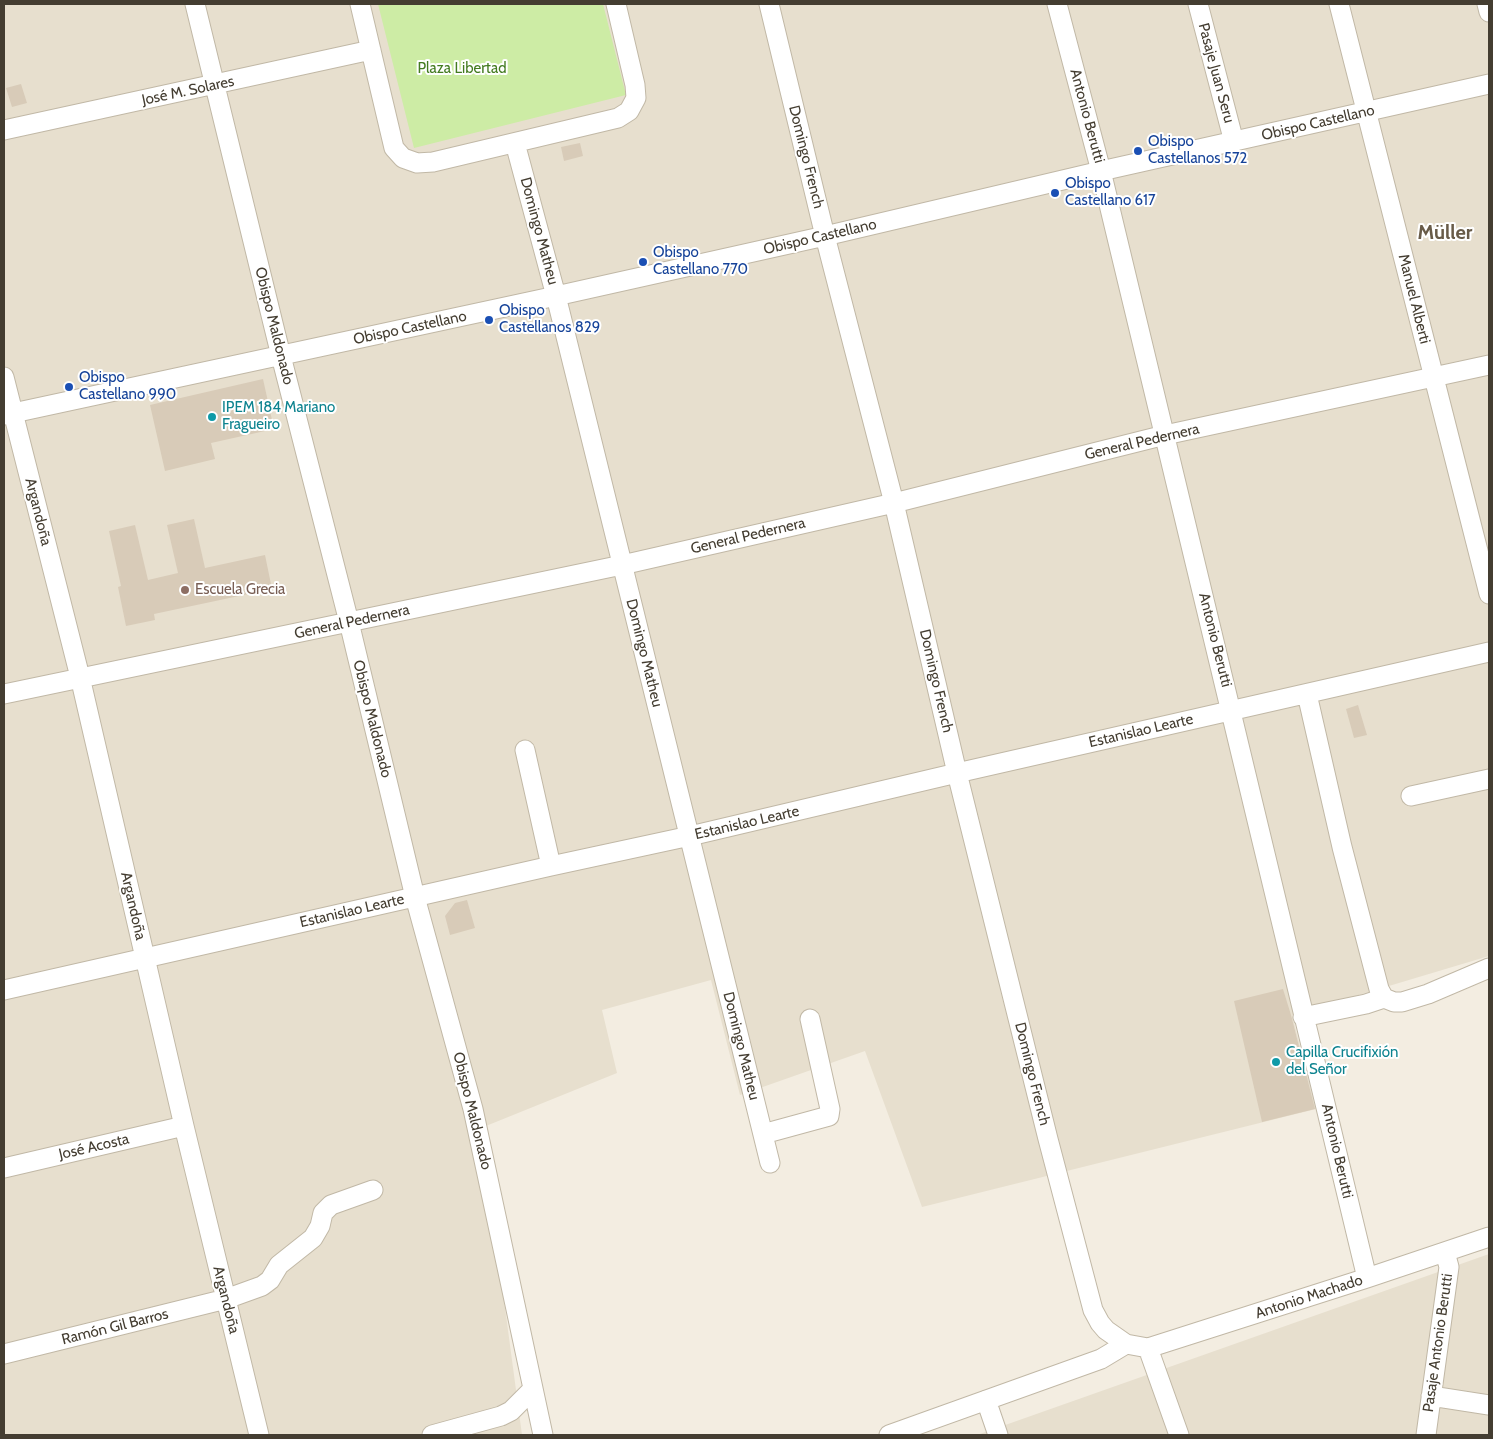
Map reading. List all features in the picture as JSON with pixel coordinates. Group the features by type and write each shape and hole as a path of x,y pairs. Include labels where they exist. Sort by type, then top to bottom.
{"street":[{"name":"Obispo Maldonado","path":"196,4 415,897 471,1101 543,1435"},
{"path":"360,4 394,148 403,158 417,163 432,162 618,118 629,111 636,98 635,85 616,4"},
{"name":"Domingo French","path":"769,4 825,236 894,503 957,773 1048,1139 1094,1310 1100,1323 1106,1330 1126,1344"},
{"name":"Antonio Berutti","path":"1057,4 1101,171 1232,711 1303,1016 1330,1117 1367,1278"},
{"name":"Pasaje Juan Seru","path":"1198,4 1234,142"},
{"name":"Manuel Alberti","path":"1338,4 1489,594"},
{"path":"1487,4 1489,12"},
{"name":"José M. Solares","path":"4,130 215,86 371,50"},
{"name":"Obispo Castellano","path":"8,414 556,296 1489,84"},
{"name":"Domingo Matheu","path":"515,143 556,296 770,1163"},
{"name":"General Pedernera","path":"4,694 622,565 894,503 1165,436 1489,365"},
{"name":"Argandoña","path":"4,377 8,414 80,677 184,1126 259,1435"},
{"name":"Estanislao Learte","path":"4,990 690,836 1489,652"},
{"path":"1307,694 1345,856 1379,989 1384,998 1394,1002 1402,1002 1420,997 1489,968"},
{"path":"525,750 551,866"},
{"path":"1412,796 1489,779"},
{"path":"1303,1016 1366,1004 1384,998"},
{"path":"763,1134 829,1116 830,1110 810,1019"},
{"name":"José Acosta","path":"4,1168 184,1126"},
{"name":"Ramón Gil Barros","path":"4,1354 226,1299 262,1286 270,1280 279,1265 312,1238 320,1226 323,1214 331,1205 373,1190"},
{"name":"Antonio Machado","path":"1126,1344 1148,1348 1489,1237"},
{"name":"Pasaje Antonio Berutti","path":"1426,1435 1449,1266 1445,1252"},
{"path":"889,1435 1101,1359 1126,1344"},
{"path":"1148,1348 1179,1435"},
{"path":"432,1435 501,1416 510,1411 533,1388"},
{"path":"1431,1396 1489,1405"},
{"path":"986,1400 998,1435"}],"shaded area":[{"path":"4,4 1489,4 1489,956 1292,1015 1316,1109 922,1207 865,1051 740,1095 711,980 602,1010 617,1073 481,1128 522,1435 4,1435"},
{"path":"1489,1254 1489,1435 977,1435"}],"green space":[{"name":"Plaza Libertad","path":"378,4 603,4 626,95 414,148"}],"building":[{"path":"21,84 27,103 12,107 6,88"},
{"path":"580,143 583,156 564,161 561,147"},
{"name":"IPEM 184 Mariano Fragueiro","path":"263,379 274,429 211,443 215,459 165,471 150,405"},
{"path":"194,519 205,568 265,555 272,589 154,614 155,620 126,626 118,587 121,586 109,531 135,525 148,580 178,573 167,525"},
{"path":"1358,705 1367,735 1354,738 1346,709"},
{"path":"467,900 475,928 450,935 445,916 455,903"},
{"name":"Capilla Crucifixión del Señor","path":"1283,989 1315,1109 1262,1122 1234,1001"}],"place":[{"name":"Obispo Castellanos 572","path":"1138,151"},
{"name":"Obispo Castellano 617","path":"1055,193"},
{"name":"Obispo Castellano 770","path":"643,262"},
{"name":"Obispo Castellanos 829","path":"489,320"},
{"name":"Obispo Castellano 990","path":"69,387"},
{"name":"IPEM 184 Mariano Fragueiro","path":"212,417"},
{"name":"Escuela Grecia","path":"185,590"},
{"name":"Capilla Crucifixión del Señor","path":"1276,1062"}],"district":[{"name":"Müller","path":"1445,233"}]}
